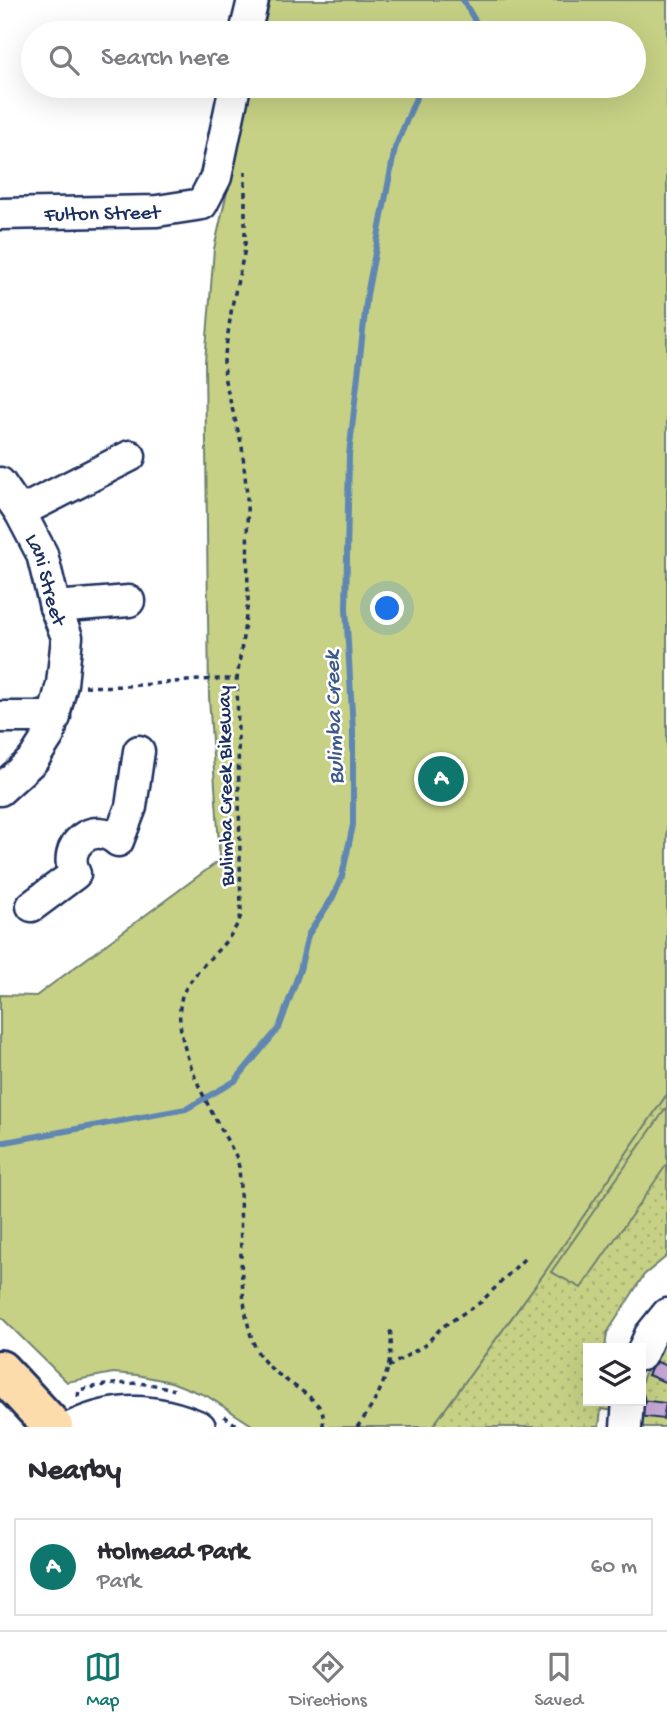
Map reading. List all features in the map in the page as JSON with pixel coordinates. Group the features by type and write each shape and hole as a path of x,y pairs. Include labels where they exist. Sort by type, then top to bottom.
{"main road":[{"path":"0,1370 53,1427"}],"street":[{"path":"248,21 253,0"},
{"name":"Fulton Street","path":"0,214 158,211 201,204 216,177 232,98"},
{"path":"20,512 131,456"},
{"name":"Lani Street","path":"0,483 20,512 42,554 55,607 67,637 62,684 49,735 33,760 0,790"},
{"path":"55,607 129,601"},
{"path":"0,717 55,717"},
{"path":"32,906 75,874 71,854 80,839 97,832 118,841 131,807 139,751"},
{"path":"646,1344 667,1314"},
{"path":"626,1427 628,1406"},
{"path":"72,1427 100,1415 135,1419 168,1415 200,1427"}],"path":[{"name":"Bulimba Creek Bikeway","path":"245,167 246,242 226,336 224,360 225,381 242,446 247,495 248,602 237,679 241,915 229,940 195,975 182,995 180,1019 191,1071 236,1156 239,1167 244,1289 250,1333 258,1352 270,1367 316,1404 323,1414 323,1427"},
{"path":"62,684 106,687 237,679"},
{"path":"388,1367 425,1345 442,1326 481,1302 526,1258"},
{"path":"357,1427 380,1390 388,1367 390,1329"}],"green space":[{"path":"270,0 667,0 667,1094 545,1272 432,1427 255,1427 207,1396 171,1382 113,1373 67,1382 0,1316 0,995 36,996 220,860 209,697 205,362 214,249 248,98 646,98 646,21 266,21"},
{"path":"667,1094 667,1256 644,1275 607,1333 606,1343 583,1343 583,1406 614,1406 615,1411 601,1409 599,1427 432,1427 545,1272"},
{"path":"667,1107 667,1164 581,1288 551,1272"},
{"path":"667,1333 667,1427 635,1427 638,1406 646,1406 646,1371"}],"building":[{"path":"655,1361 667,1366 667,1383 648,1375"},
{"path":"646,1401 666,1403 663,1419 638,1416 640,1406 646,1406"}],"waterway":[{"name":"Bulimba Creek","path":"463,0 475,21"},
{"name":"Bulimba Creek","path":"0,1143 186,1109 235,1081 279,1028 300,970 308,935 333,897 342,876 353,825 353,731 346,608 349,455 367,295 395,148 416,98"}],"place":[{"name":"Holmead Park","path":"441,779"}]}
